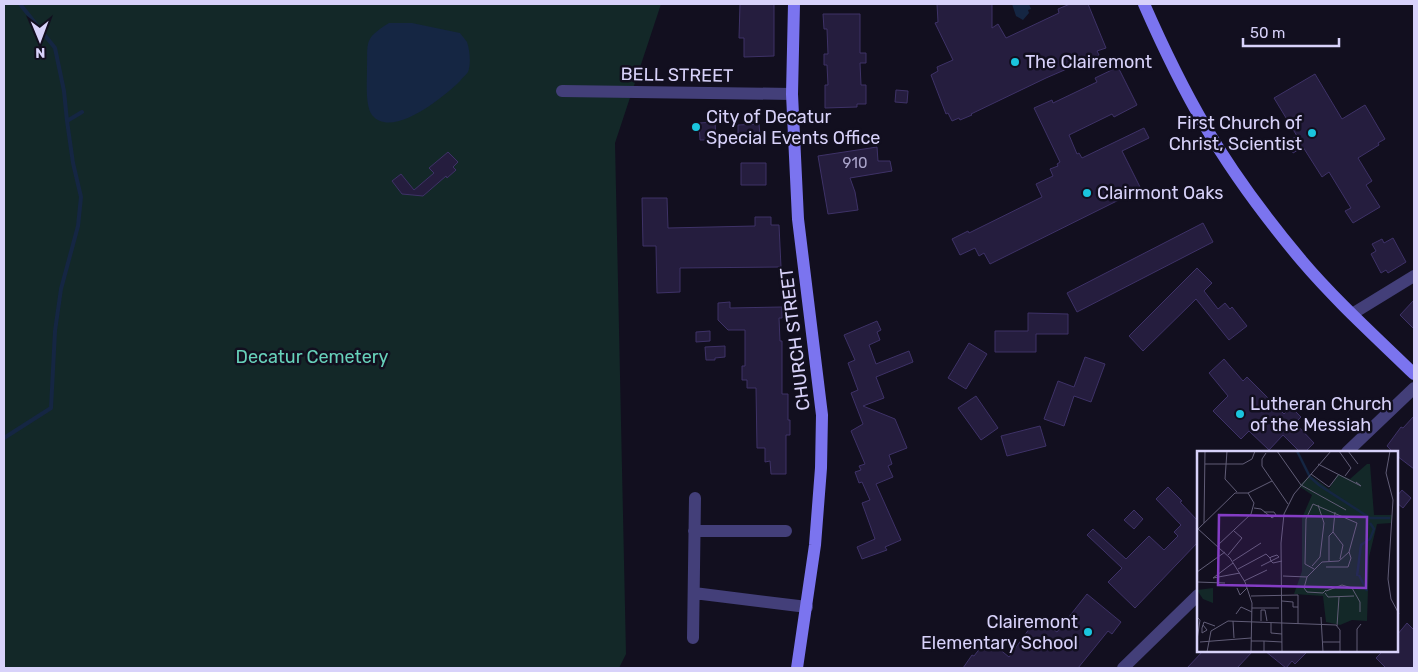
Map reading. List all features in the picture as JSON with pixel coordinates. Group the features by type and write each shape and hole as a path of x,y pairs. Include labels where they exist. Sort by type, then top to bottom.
{"main road":[{"name":"CHURCH STREET","path":"794,4 792,94 798,219 822,416 821,468 812,531 807,607 797,668"},
{"path":"1144,4 1183,86 1224,157 1275,228 1303,262 1352,314 1414,374"}],"street":[{"name":"BELL STREET","path":"562,91 792,94"},
{"path":"1352,314 1414,276"},
{"path":"1347,451 1414,388"},
{"path":"693,638 695,498"},
{"path":"694,531 786,531"},
{"path":"694,593 807,607"},
{"path":"1123,668 1197,596"}],"green space":[{"name":"Decatur Cemetery","path":"4,4 661,4 615,143 626,654 619,668 4,668"}],"water":[{"path":"1012,4 1029,4 1031,9 1028,10 1029,13 1023,20 1016,16"},
{"path":"389,23 412,23 460,33 467,42 470,57 468,72 443,96 418,113 392,122 381,121 372,115 368,106 367,93 367,53 369,42 375,33"}],"building":[{"path":"740,4 774,4 774,56 744,57 744,38 739,38"},
{"name":"The Clairemont","path":"937,4 992,4 992,28 998,24 1006,38 1059,13 1058,9 1070,4 1088,4 1106,48 1097,51 1099,55 1046,78 972,115 952,121 948,113 946,114 931,75 938,71 937,67 953,60 935,23 938,22"},
{"path":"823,14 860,14 860,53 866,53 866,63 860,63 861,85 866,85 866,104 857,104 857,107 825,108 825,85 828,85 827,65 824,65 824,54 828,54 827,29 824,29"},
{"name":"Clairmont Oaks","path":"1118,67 1137,105 1114,117 1112,114 1069,135 1077,154 1079,153 1082,158 1144,128 1149,138 1122,151 1141,189 990,264 984,253 979,256 975,248 960,255 952,239 968,231 969,233 1042,197 1036,184 1053,176 1050,169 1058,166 1057,164 1060,162 1034,108 1052,100 1053,103 1097,82 1095,78"},
{"path":"1315,74 1342,119 1365,105 1385,139 1358,158 1372,181 1366,185 1380,207 1353,223 1345,211 1351,208 1329,172 1322,177 1303,147 1293,153 1287,142 1297,136 1274,98"},
{"path":"896,90 908,91 907,103 895,102"},
{"path":"715,122 716,140 700,140 699,123"},
{"path":"759,124 760,136 738,137 738,125"},
{"path":"877,147 878,161 890,161 892,171 850,178 858,210 828,214 818,156"},
{"path":"448,152 458,162 453,167 456,170 423,196 402,194 392,181 401,174 414,190 434,173 429,168"},
{"path":"741,163 766,163 766,185 741,185"},
{"path":"642,198 667,198 668,228 755,226 755,217 771,217 771,225 779,225 781,267 680,268 680,292 657,293 656,246 643,246"},
{"path":"1203,223 1213,242 1077,312 1067,293"},
{"path":"1393,238 1406,262 1388,273 1386,270 1381,273 1371,254 1376,251 1372,244 1382,239 1384,243"},
{"path":"1197,268 1212,283 1204,291 1218,309 1225,303 1230,309 1232,307 1247,326 1229,340 1196,299 1143,351 1129,336"},
{"path":"1414,300 1414,329 1400,315"},
{"path":"730,302 730,308 782,307 782,318 779,318 780,341 782,341 782,394 788,394 788,420 790,420 790,435 786,435 786,474 771,474 770,461 765,462 765,448 757,448 756,388 747,388 747,380 742,380 742,366 745,366 745,330 728,330 718,320 718,303"},
{"path":"1028,313 1068,314 1068,334 1036,334 1036,352 995,352 995,331 1028,331"},
{"path":"877,321 881,330 877,332 880,340 869,345 876,364 909,351 913,362 876,377 884,398 863,406 895,419 907,448 889,455 892,464 888,466 893,477 876,484 901,540 885,547 887,550 862,559 857,547 875,539 862,503 870,500 862,482 859,483 855,472 861,470 859,466 865,464 851,431 863,424 851,393 858,390 848,363 855,360 844,335"},
{"path":"710,331 710,341 696,342 696,332"},
{"path":"969,343 987,354 966,389 948,378"},
{"path":"725,346 725,357 706,360 705,347"},
{"path":"1085,357 1105,364 1091,402 1074,396 1064,426 1044,419 1058,381 1074,387"},
{"name":"Lutheran Church of the Messiah","path":"1224,359 1243,381 1247,377 1284,414 1291,407 1301,417 1295,423 1314,443 1306,451 1299,451 1283,435 1269,450 1249,431 1241,439 1213,411 1228,396 1209,373"},
{"path":"976,396 998,428 981,440 958,408"},
{"path":"1414,416 1414,469 1398,457 1398,451 1392,451 1387,446 1401,427 1403,428"},
{"path":"1040,426 1046,446 1007,456 1001,436"},
{"path":"1168,487 1182,501 1180,502 1197,520 1197,543 1135,608 1108,582 1122,568 1087,535 1093,529 1126,559 1149,536 1164,550 1178,536 1174,532 1181,525 1156,499"},
{"path":"1402,490 1411,498 1403,508 1398,504 1398,495"},
{"path":"1134,510 1143,519 1134,529 1124,520"},
{"name":"Clairemont Elementary School","path":"1087,594 1121,622 1112,634 1108,631 1078,668 963,668 987,639 1009,657 1037,618 1057,632"},
{"path":"1407,623 1414,630 1414,668 1386,668 1376,658 1382,652 1398,652 1398,634"},
{"path":"1202,652 1252,652 1237,668 1187,668"},
{"path":"1266,652 1307,652 1295,664 1292,661 1286,668"}],"waterway":[{"path":"20,4 55,48 64,91 67,121"},
{"path":"4,438 51,408 55,331 61,289 78,226 81,197 73,163 67,121 82,112"}],"place":[{"name":"The Clairemont","path":"1015,62"},
{"name":"City of Decatur Special Events Office","path":"696,127"},
{"name":"First Church of Christ, Scientist","path":"1312,133"},
{"name":"Clairmont Oaks","path":"1087,193"},
{"name":"Lutheran Church of the Messiah","path":"1240,414"},
{"name":"Clairemont Elementary School","path":"1088,632"}]}
